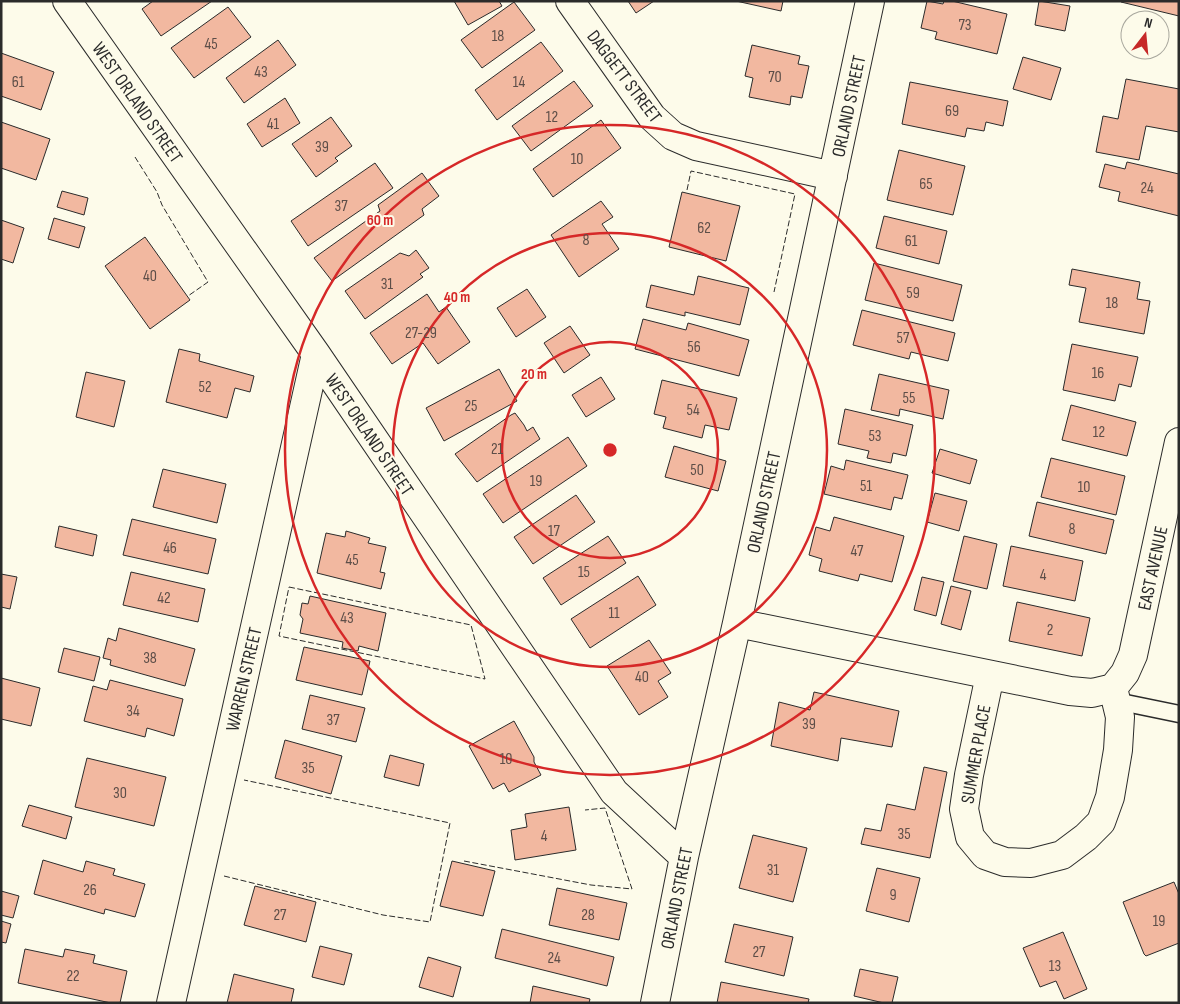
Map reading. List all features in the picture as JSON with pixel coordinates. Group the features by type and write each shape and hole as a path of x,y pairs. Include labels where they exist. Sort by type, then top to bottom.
{"street":[{"name":"WEST ORLAND STREET","path":"67,1 316,354 614,792 684,857"},
{"name":"DAGGETT STREET","path":"570,1 652,117 673,136 696,146 833,176"},
{"name":"ORLAND STREET","path":"656,1003 684,857 737,624 870,1"},
{"name":"WARREN STREET","path":"171,1003 316,354"},
{"name":"EAST AVENUE","path":"1115,694 1133,655 1179,442"},
{"path":"737,624 1070,691 1115,694"},
{"name":"SUMMER PLACE","path":"990,675 969,775 964,809 970,837 984,855 1004,862 1031,863 1062,855 1086,837 1101,822 1110,797 1118,750 1120,717 1115,694"}],"lane":[{"path":"1115,694 1179,714"}],"building":[{"path":"153,1 212,1 161,36 142,9"},
{"path":"454,1 499,1 502,6 468,25"},
{"path":"628,1 654,1 636,13"},
{"path":"736,1 783,1 781,11"},
{"path":"927,1 943,4 944,1 952,1 1007,14 997,54 935,39 937,32 921,28"},
{"path":"1039,1 1070,6 1065,31 1035,25"},
{"path":"1179,1 1179,16 1170,14 1170,10 1154,10 1121,2"},
{"path":"514,2 535,30 482,68 461,40"},
{"path":"228,7 251,37 194,78 171,48"},
{"path":"278,40 296,65 244,103 226,78"},
{"path":"541,42 563,71 497,120 475,90"},
{"path":"752,45 800,56 798,64 809,66 802,98 791,96 790,105 749,97 753,78 745,76"},
{"path":"1,53 54,72 41,110 1,96"},
{"path":"1023,57 1061,68 1051,100 1013,89"},
{"path":"1126,79 1179,89 1179,132 1146,126 1139,160 1096,152 1103,116 1118,119"},
{"path":"574,81 593,106 531,151 512,126"},
{"path":"910,82 1008,101 1003,126 986,122 984,131 967,128 965,137 902,124"},
{"path":"285,98 300,123 262,147 247,124"},
{"path":"331,117 352,146 335,158 338,161 316,177 292,144"},
{"path":"601,120 621,148 553,197 533,169"},
{"path":"1,122 50,139 36,180 1,168"},
{"path":"899,150 965,166 953,215 887,200"},
{"path":"1127,162 1179,174 1179,216 1118,201 1120,192 1099,187 1105,164 1125,169"},
{"path":"375,163 393,188 308,246 291,221"},
{"path":"422,173 439,196 422,209 424,215 332,281 314,258 380,211 378,205"},
{"path":"62,191 88,198 84,215 57,207"},
{"path":"682,192 740,206 726,261 669,247"},
{"path":"601,201 613,217 602,224 619,249 579,277 551,235"},
{"path":"884,216 947,231 939,264 876,248"},
{"path":"54,218 85,227 79,248 48,239"},
{"path":"1,220 24,228 13,263 1,259"},
{"path":"145,237 190,300 150,329 105,266"},
{"path":"416,250 429,268 420,274 423,277 365,319 345,291 400,253 409,256"},
{"path":"874,263 962,285 953,321 865,300"},
{"path":"1072,269 1140,282 1137,299 1150,301 1144,334 1079,322 1086,288 1069,285"},
{"path":"698,276 749,288 740,325 685,312 685,316 646,307 651,285 694,295"},
{"path":"527,289 546,317 516,337 497,308"},
{"path":"427,294 439,312 446,307 470,342 438,364 423,343 392,364 370,333"},
{"path":"862,310 955,333 948,361 911,352 909,359 853,345"},
{"path":"643,319 686,330 688,323 749,340 739,376 635,349"},
{"path":"570,326 590,355 564,373 544,343"},
{"path":"1072,344 1138,357 1131,387 1119,384 1115,401 1063,390"},
{"path":"179,349 200,354 199,361 254,376 250,392 235,388 227,418 166,402"},
{"path":"499,369 517,401 444,441 426,408"},
{"path":"86,372 125,381 114,427 76,417"},
{"path":"879,374 949,390 943,419 900,409 899,416 871,410"},
{"path":"601,377 615,399 586,417 572,395"},
{"path":"662,380 737,398 729,430 705,425 702,438 663,428 666,417 654,414"},
{"path":"1071,405 1136,422 1127,456 1062,440"},
{"path":"845,409 913,425 906,456 893,453 891,463 867,458 869,451 838,444"},
{"path":"515,413 527,431 533,427 540,439 477,482 455,454"},
{"path":"568,437 587,466 503,523 483,494"},
{"path":"674,446 726,461 718,491 665,477"},
{"path":"940,449 977,460 970,484 932,473"},
{"path":"1051,458 1125,476 1116,515 1041,497"},
{"path":"846,460 908,475 902,499 894,497 891,510 824,494 831,466 844,470"},
{"path":"163,469 226,484 217,523 153,507"},
{"path":"935,493 967,501 959,531 927,522"},
{"path":"576,495 595,522 533,564 514,537"},
{"path":"1037,502 1114,520 1106,554 1029,536"},
{"path":"834,517 904,536 892,582 860,574 858,581 819,571 822,559 809,555 816,527 830,531"},
{"path":"132,519 216,539 208,574 123,555"},
{"path":"59,526 97,535 93,556 55,547"},
{"path":"346,531 370,538 368,543 386,547 380,572 385,573 381,589 317,573 326,533 345,537"},
{"path":"608,536 626,563 561,605 543,578"},
{"path":"964,536 997,544 987,589 953,581"},
{"path":"1011,546 1083,561 1075,601 1003,586"},
{"path":"131,572 205,589 198,622 123,605"},
{"path":"1,574 17,577 10,609 1,607"},
{"path":"638,576 656,605 590,648 571,619"},
{"path":"922,577 944,582 936,616 914,610"},
{"path":"951,586 971,591 961,630 941,624"},
{"path":"310,596 386,613 378,651 359,646 358,651 342,648 343,642 300,633 303,619 300,615 302,603 308,604"},
{"path":"1017,602 1090,618 1082,656 1009,641"},
{"path":"119,628 195,649 185,686 110,665 111,660 103,658 108,638 116,641"},
{"path":"649,640 671,673 658,681 668,697 639,715 607,666"},
{"path":"304,647 370,661 362,695 296,680"},
{"path":"64,648 100,657 94,681 58,672"},
{"path":"1,678 40,688 31,726 1,719"},
{"path":"110,680 183,699 174,736 147,728 145,737 84,721 93,686 107,690"},
{"path":"814,692 899,711 892,747 841,738 838,761 771,746 779,702 810,710"},
{"path":"310,695 365,708 356,742 302,729"},
{"path":"514,721 534,757 534,762 541,775 509,792 504,783 493,789 469,746"},
{"path":"285,740 342,756 331,794 275,778"},
{"path":"390,755 424,764 419,786 384,777"},
{"path":"87,758 166,777 154,826 75,807"},
{"path":"924,767 947,772 930,858 861,844 865,828 881,831 887,804 915,810"},
{"path":"29,805 72,817 66,839 22,826"},
{"path":"569,807 576,850 515,860 511,830 527,827 525,814"},
{"path":"753,835 807,848 793,902 739,888"},
{"path":"43,860 83,872 86,861 115,869 113,875 145,884 135,917 105,909 104,914 34,894"},
{"path":"452,861 495,871 483,916 440,906"},
{"path":"877,868 920,878 909,922 866,911"},
{"path":"1174,882 1179,894 1179,943 1146,956 1123,902"},
{"path":"255,886 316,902 306,942 244,925"},
{"path":"557,888 627,903 619,940 549,925"},
{"path":"1,891 19,896 13,918 1,915"},
{"path":"1,921 11,924 6,943 1,942"},
{"path":"734,924 793,937 784,976 725,962"},
{"path":"502,929 614,957 607,986 495,958"},
{"path":"1063,932 1087,989 1064,999 1056,981 1040,987 1023,948"},
{"path":"320,946 352,954 344,985 312,977"},
{"path":"25,949 63,957 65,949 95,955 93,963 127,971 120,1003 111,1003 18,983"},
{"path":"428,957 461,967 453,997 419,987"},
{"path":"860,969 898,977 892,1003 854,996"},
{"path":"234,974 294,989 291,1003 227,1003"},
{"path":"721,982 809,999 808,1003 717,1003"},
{"path":"533,986 590,999 589,1003 530,1003"}],"fence":[{"path":"135,157 208,282 188,296"},
{"path":"687,190 691,171 795,194 774,292"},
{"path":"289,587 471,625 485,679 279,636 289,587"},
{"path":"224,876 383,915 430,922 450,823 244,780"},
{"path":"464,861 591,885 632,889 605,808 585,810"}]}
